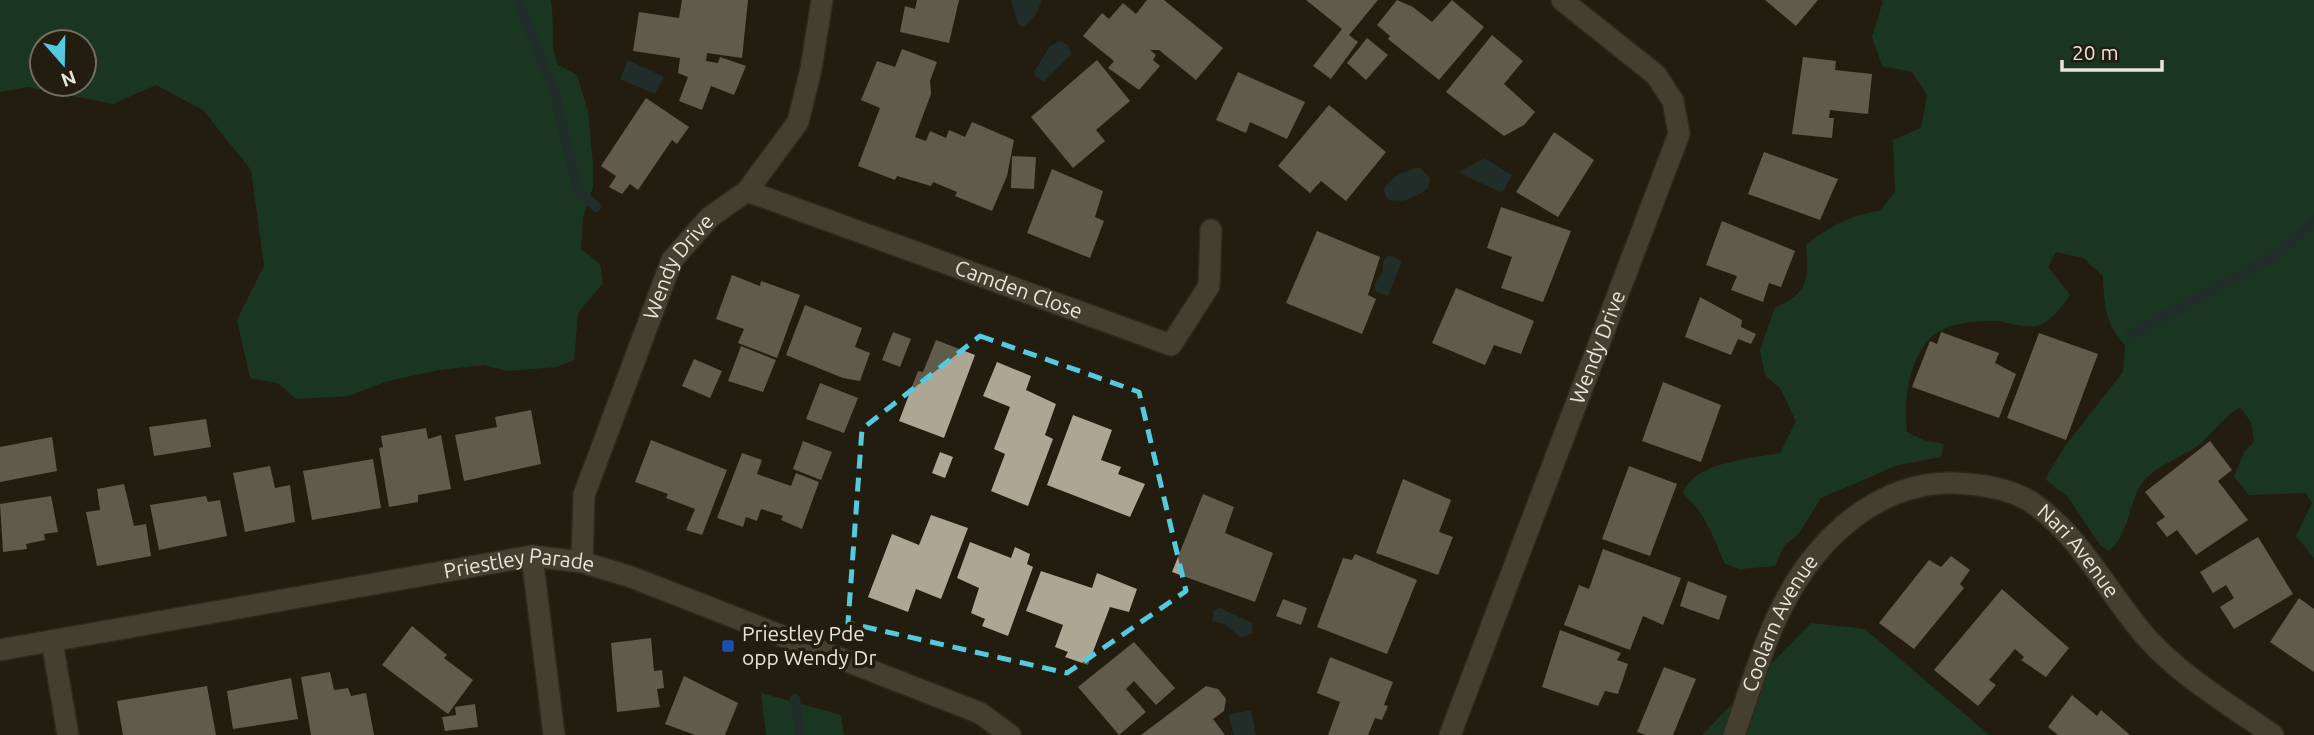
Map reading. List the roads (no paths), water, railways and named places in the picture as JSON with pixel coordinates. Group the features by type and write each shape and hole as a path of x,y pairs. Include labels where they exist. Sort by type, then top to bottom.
{"street":[{"name":"Wendy Drive","path":"582,562 583,495 672,260 710,217 747,191 798,122 811,69 822,0"},
{"name":"Wendy Drive","path":"1450,735 1679,134 1673,101 1656,75 1562,0"},
{"name":"Camden Close","path":"747,191 1171,345 1209,286 1211,230"},
{"name":"Nari Avenue","path":"1844,525 1873,502 1903,489 1932,483 1986,487 2033,503 2062,530 2146,637 2171,662 2273,735"},
{"name":"Coolarn Avenue","path":"1734,735 1789,592 1815,555 1844,525"},
{"name":"Priestley Parade","path":"0,650 532,556 582,562 631,578 980,713 1010,735"},
{"path":"532,556 554,735"},
{"path":"52,641 68,735"}],"water":[{"path":"1011,0 1042,0 1036,14 1024,27 1018,25"},
{"path":"1060,41 1068,45 1071,54 1044,82 1035,76 1034,72 1050,46"},
{"path":"628,60 664,77 655,94 620,79"},
{"path":"1484,158 1512,175 1502,193 1458,172"},
{"path":"1419,167 1430,178 1428,188 1409,199 1387,199 1384,190 1390,181"},
{"path":"1389,255 1402,261 1388,296 1376,292 1374,285 1383,271 1383,262"},
{"path":"1220,608 1252,623 1252,633 1241,638 1225,624 1212,621 1214,610"},
{"path":"1251,710 1256,735 1234,735 1228,715"}],"waterway":[{"path":"518,0 554,91 578,191 596,207"},
{"path":"2130,335 2278,254 2314,220"},
{"path":"795,699 800,735"}],"place":[{"name":"Priestley Pde opp Wendy Dr","path":"728,646"}]}
